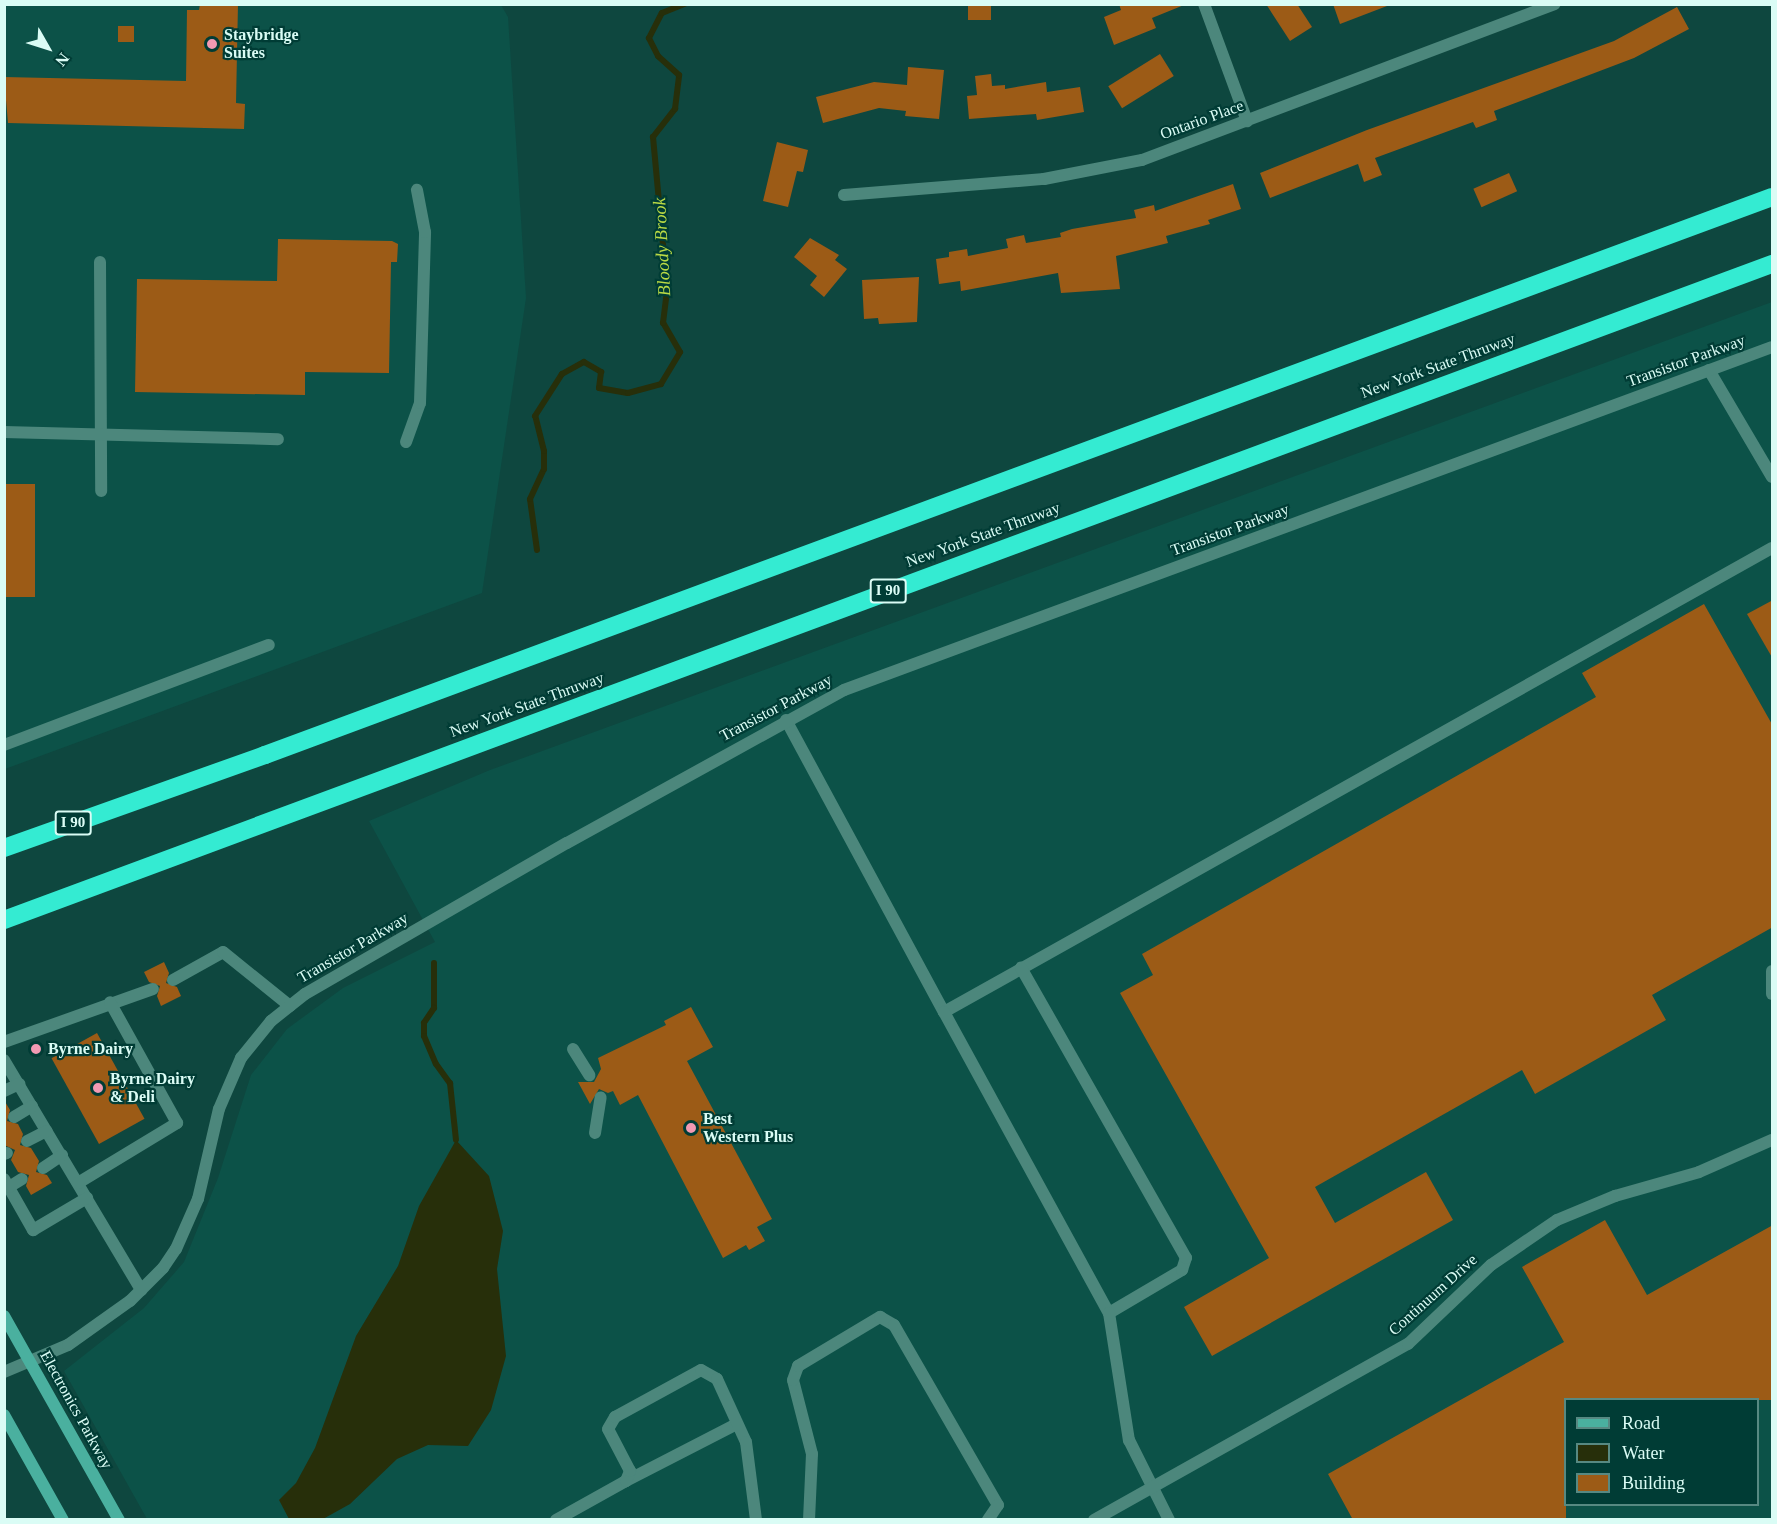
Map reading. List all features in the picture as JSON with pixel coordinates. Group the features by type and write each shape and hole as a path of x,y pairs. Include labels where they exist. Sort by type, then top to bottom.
{"highway":[{"name":"I 90","path":"4,848 265,755 1773,197"},
{"name":"New York State Thruway","path":"4,920 1773,264"}],"main road":[{"name":"Electronics Parkway","path":"4,1316 119,1520"},
{"path":"4,1415 63,1520"}],"street":[{"path":"1204,4 1247,121"},
{"name":"Ontario Place","path":"844,195 1044,179 1142,160 1555,4"},
{"path":"406,442 420,403 425,232 417,190"},
{"path":"100,262 100,491"},
{"name":"Transistor Parkway","path":"4,1372 68,1344 141,1290 176,1249 194,1209 219,1109 241,1058 271,1021 290,1006 567,843 844,690 1773,347"},
{"path":"1709,370 1773,477"},
{"path":"4,432 278,439"},
{"path":"944,1012 1773,548"},
{"path":"4,746 269,645"},
{"path":"786,720 1109,1313 1129,1440 1169,1520"},
{"path":"173,980 223,952 290,1006"},
{"path":"1021,968 1186,1258 1182,1270 1109,1313"},
{"path":"1773,971 1773,994"},
{"path":"4,1042 110,1002 153,989"},
{"path":"78,1183 177,1123 110,1002"},
{"path":"573,1049 589,1076"},
{"path":"4,1060 141,1290"},
{"path":"4,1091 19,1084"},
{"path":"596,1133 601,1097"},
{"path":"14,1117 32,1106"},
{"path":"27,1141 47,1131"},
{"name":"Continuum Drive","path":"1094,1520 1408,1344 1491,1265 1557,1220 1615,1196 1699,1172 1773,1140"},
{"path":"43,1167 62,1155"},
{"path":"22,1179 7,1183 33,1230 87,1198"},
{"path":"809,1520 812,1454 794,1380 798,1366 880,1317 894,1325 998,1505 988,1520"},
{"path":"623,1482 630,1471 608,1429 615,1417 701,1371 717,1379 746,1442 756,1520"},
{"path":"556,1520 623,1482 737,1424"}],"shaded area":[{"path":"5,5 501,5 508,17 526,298 482,593 5,769"},
{"path":"1772,302 1772,1519 147,1519 64,1371 144,1308 184,1262 218,1178 251,1075 287,1029 343,988 435,942 369,821 490,770"}],"water":[{"path":"456,1140 489,1176 503,1231 497,1269 506,1356 491,1410 468,1446 428,1445 397,1459 350,1504 323,1519 289,1519 279,1500 296,1483 315,1448 356,1336 398,1266 419,1206"}],"building":[{"name":"Staybridge Suites","path":"200,4 238,4 236,103 245,104 244,129 8,123 4,77 186,81 187,10 199,10"},
{"path":"968,4 991,4 991,20 968,20"},
{"path":"1119,4 1184,5 1152,18 1156,28 1114,45 1104,17 1121,10"},
{"path":"1266,4 1297,4 1312,27 1290,41"},
{"path":"1333,4 1386,4 1387,6 1340,24"},
{"path":"1677,7 1689,29 1634,58 1494,111 1497,120 1476,128 1473,122 1375,158 1382,175 1364,182 1358,164 1270,198 1260,173 1367,130 1614,41"},
{"path":"118,26 134,26 134,42 118,42"},
{"path":"1160,54 1174,76 1122,108 1108,86"},
{"path":"908,67 944,70 939,119 905,116 906,111 879,108 823,123 816,97 874,82 907,85"},
{"path":"991,74 992,86 1005,85 1005,89 1046,82 1047,92 1080,87 1084,112 1037,120 1036,114 969,119 967,96 977,95 975,76"},
{"path":"777,142 808,150 803,172 797,171 788,207 763,201"},
{"path":"1509,173 1517,191 1482,207 1473,189"},
{"path":"1233,184 1241,209 1208,220 1210,224 1166,236 1168,243 1116,256 1120,289 1061,293 1058,273 961,291 960,281 939,284 936,259 949,257 949,252 967,249 968,256 1008,248 1006,239 1024,235 1026,243 1061,237 1060,233 1072,229 1136,218 1134,210 1154,205 1155,211"},
{"path":"810,238 839,255 835,260 847,269 824,297 810,285 817,276 794,257"},
{"path":"278,239 392,241 398,244 397,262 391,262 389,373 305,372 305,395 135,392 137,279 277,281"},
{"path":"919,277 917,322 879,324 878,318 864,319 862,280"},
{"path":"4,484 35,484 35,597 4,597"},
{"path":"1773,600 1773,659 1747,614"},
{"path":"1704,604 1773,726 1773,927 1652,995 1666,1020 1535,1094 1522,1070 1315,1187 1335,1223 1426,1172 1453,1220 1212,1356 1184,1307 1269,1258 1120,993 1153,975 1142,954 1596,697 1582,673"},
{"path":"164,962 169,973 166,983 177,987 181,996 161,1006 157,996 160,986 149,982 144,972"},
{"name":"Best Western Plus","path":"691,1007 713,1047 687,1061 772,1219 757,1227 765,1241 749,1250 746,1245 723,1258 638,1095 620,1105 613,1091 608,1093 599,1089 590,1104 578,1082 594,1082 601,1069 598,1058 666,1025 664,1021"},
{"name":"Byrne Dairy & Deli","path":"97,1033 145,1119 99,1144 52,1058"},
{"path":"4,1100 10,1110 7,1121 18,1124 23,1134 20,1145 31,1148 39,1161 36,1172 47,1175 52,1183 31,1195 26,1186 29,1175 18,1172 11,1160 15,1150 4,1145"},
{"path":"1605,1220 1647,1295 1773,1225 1773,1400 1759,1400 1759,1398 1564,1398 1566,1520 1353,1520 1328,1474 1564,1342 1522,1267"}],"waterway":[{"name":"Bloody Brook","path":"537,550 530,499 544,469 544,451 535,416 562,374 584,362 601,372 599,388 628,393 661,384 680,352 663,323 667,288 653,137 675,109 679,75 658,56 649,38 662,13 684,4"},
{"path":"434,963 434,1008 424,1023 424,1036 436,1064 450,1083 456,1140"}],"place":[{"name":"Staybridge Suites","path":"212,44"},
{"name":"Byrne Dairy","path":"36,1049"},
{"name":"Byrne Dairy & Deli","path":"98,1088"},
{"name":"Best Western Plus","path":"691,1128"}]}
